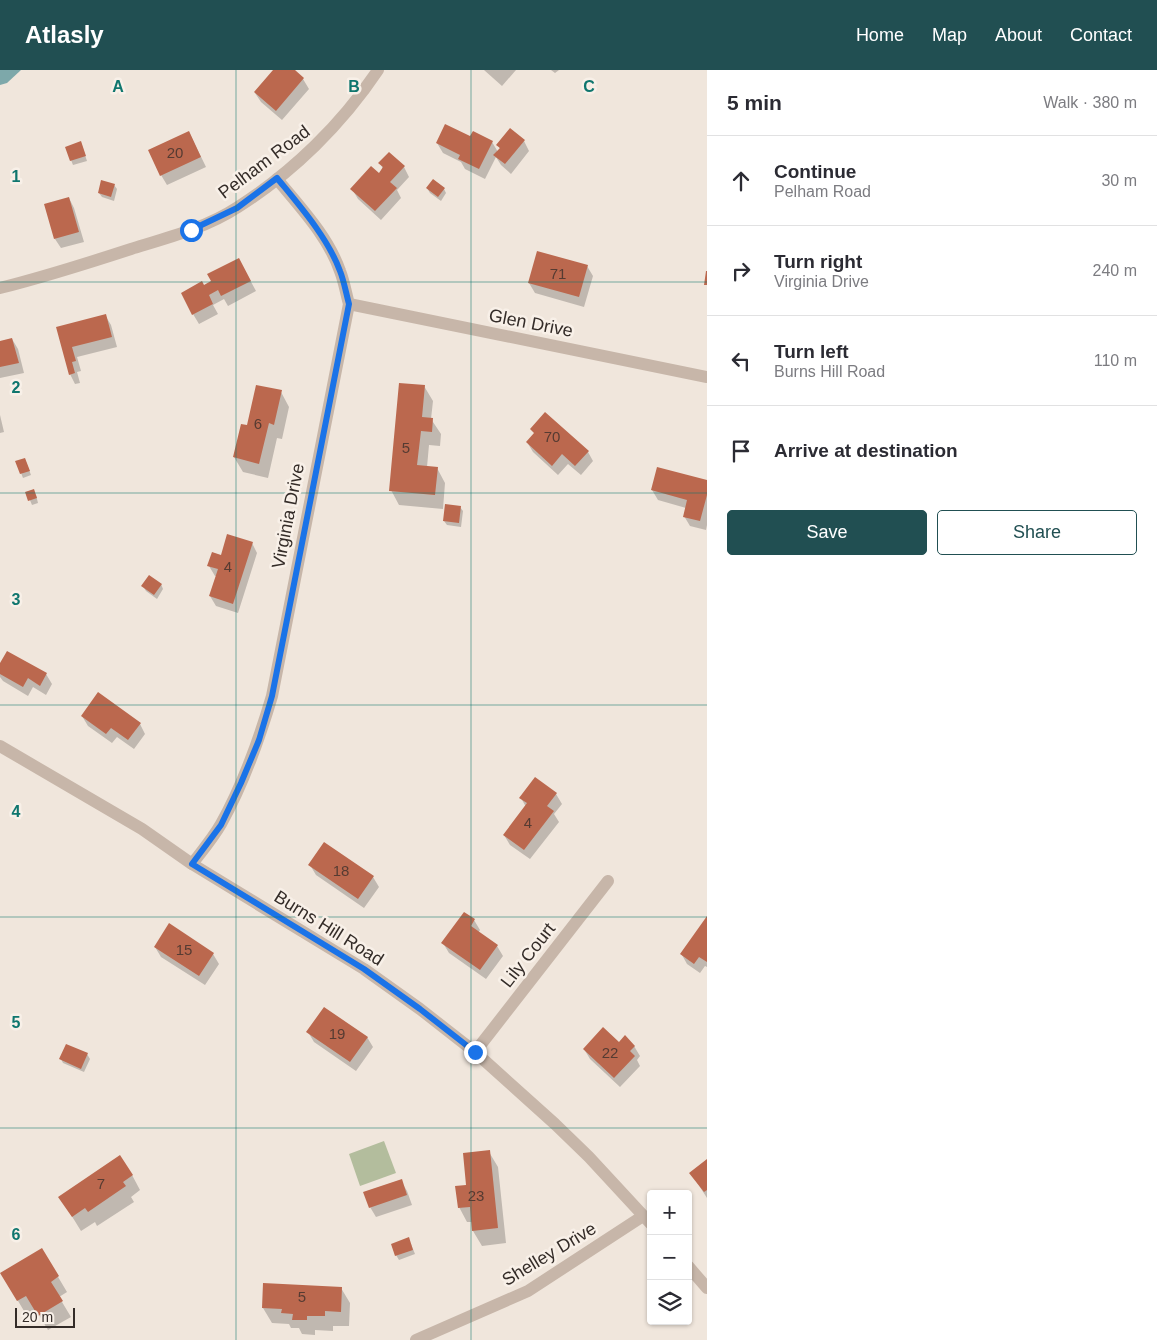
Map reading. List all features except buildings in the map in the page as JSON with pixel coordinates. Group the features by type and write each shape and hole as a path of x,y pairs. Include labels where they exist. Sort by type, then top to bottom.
{"street":[{"name":"Pelham Road","path":"0,288 32,280 191,230 237,208 277,178 327,135 378,70"},
{"name":"Virginia Drive","path":"192,864 221,825 241,783 259,740 272,696 349,304 340,270 326,243 277,178"},
{"name":"Glen Drive","path":"349,304 707,377"},
{"name":"Burns Hill Road","path":"0,746 142,829 192,864 364,969 420,1009 475,1052 582,1150 647,1220"},
{"name":"Lily Court","path":"475,1052 608,881"},
{"name":"Shelley Drive","path":"416,1340 528,1291 647,1220"},
{"path":"692,1271 707,1288"}],"green space":[{"path":"384,1141 396,1173 360,1186 349,1154"}],"water":[{"path":"0,70 21,70 7,83 0,85"}],"route":[{"path":"191,230 237,208 277,178 326,243 340,270 349,304 272,696 259,740 241,783 221,825 192,864 364,969 420,1009 475,1052"}]}
